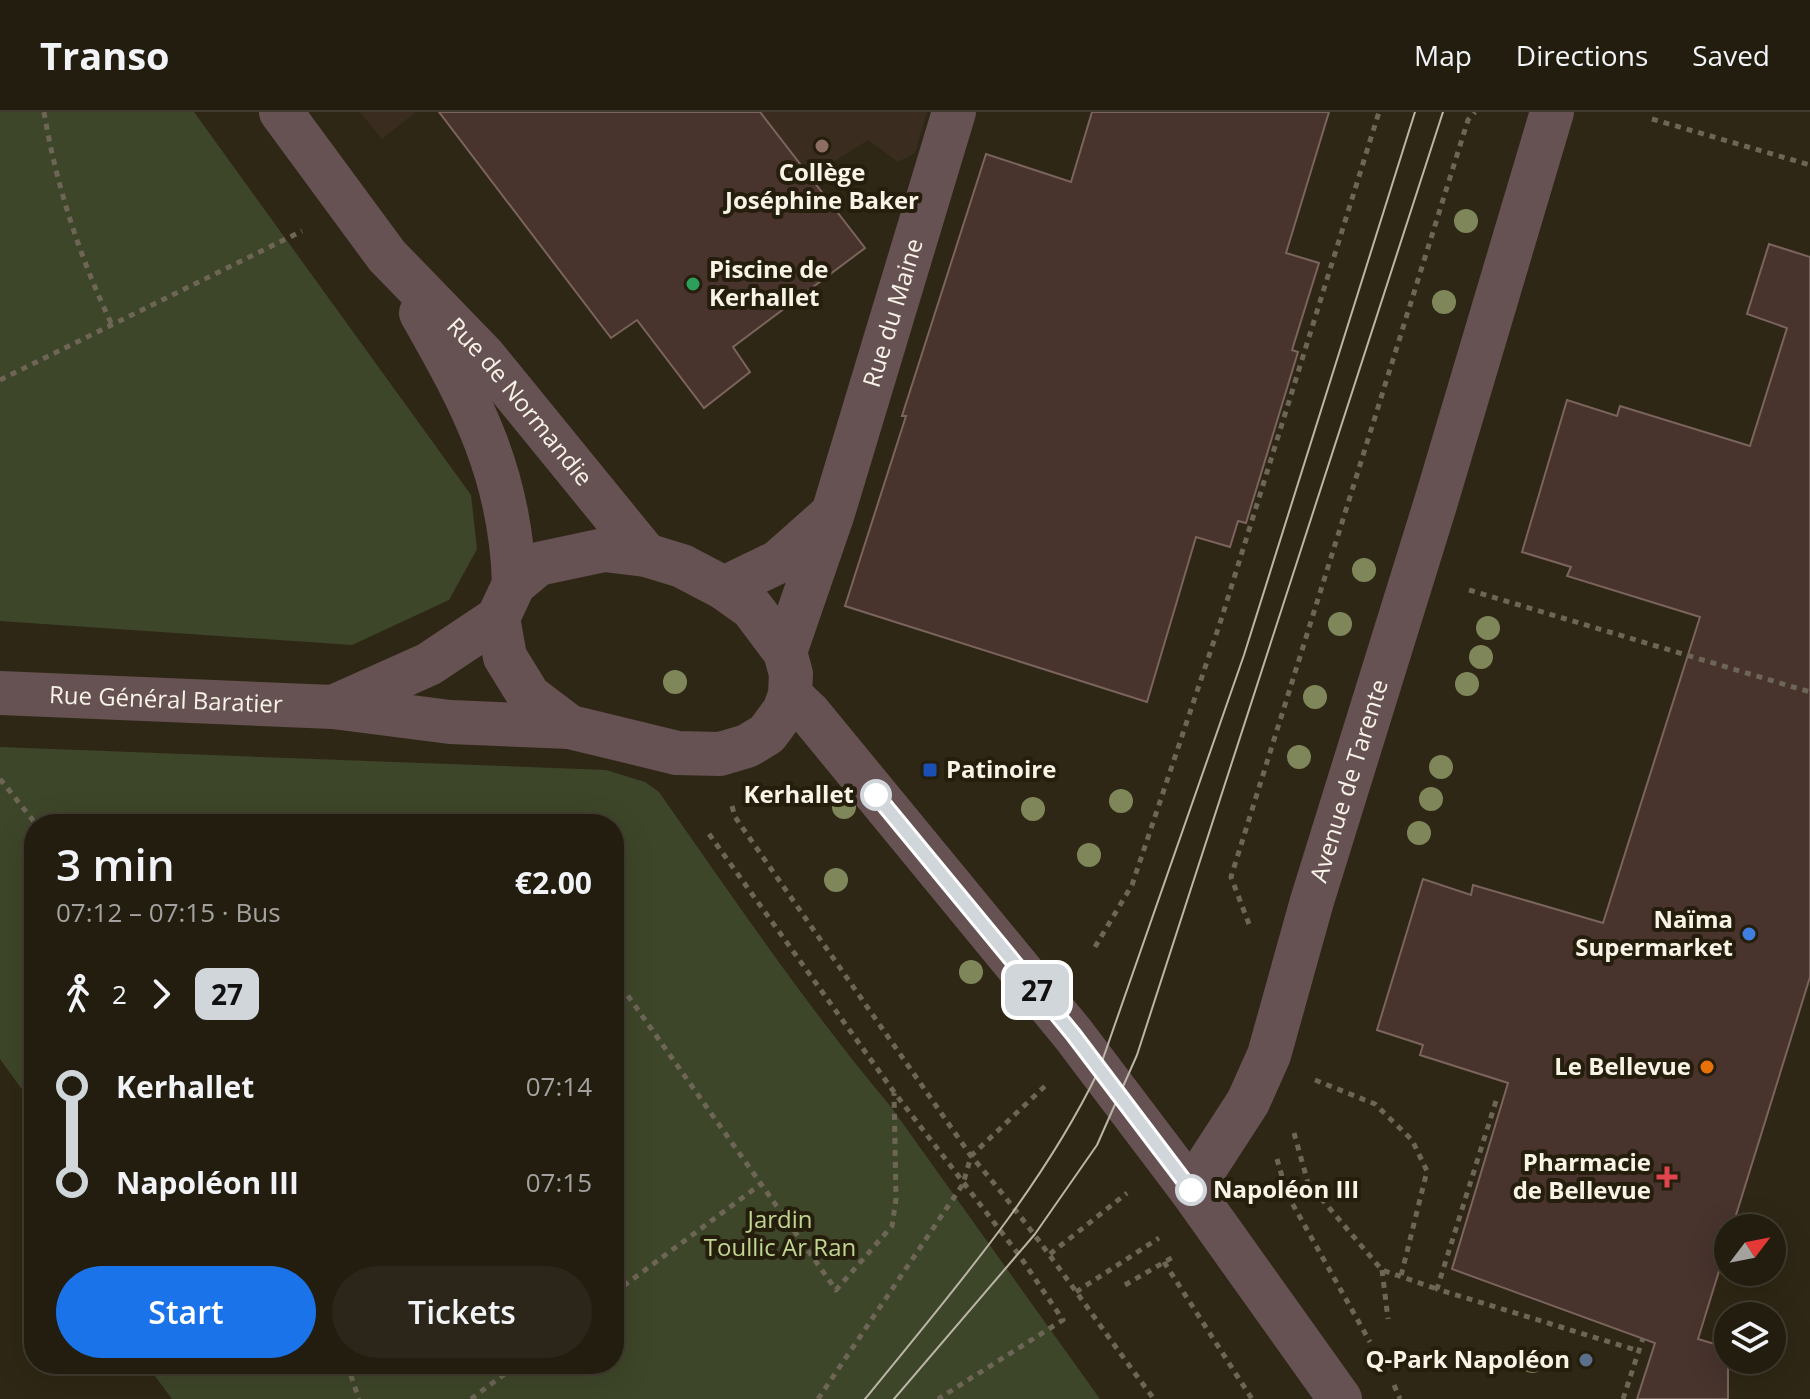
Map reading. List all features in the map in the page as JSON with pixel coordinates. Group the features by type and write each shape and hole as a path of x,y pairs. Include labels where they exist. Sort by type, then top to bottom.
{"street":[{"name":"Rue de Normandie","path":"281,112 387,256 458,378 485,434 505,502 513,549 506,601"},
{"name":"Rue du Maine","path":"785,652 833,513 954,112"},
{"name":"Avenue de Tarente","path":"1188,1187 1248,1102 1269,1055 1312,901 1435,505 1552,112"},
{"name":"Rue de Normandie","path":"387,256 483,355 646,555"},
{"path":"724,588 778,562 833,513"},
{"path":"604,550 646,555 682,566 724,588 752,608 785,652 791,674 790,695 784,711 767,734 747,746 720,754 677,753 570,727 529,696 505,657 506,601 538,564 604,550"},
{"name":"Rue Général Baratier","path":"333,707 429,664 506,601"},
{"name":"Rue Général Baratier","path":"0,693 333,707 450,722 570,727"},
{"path":"790,695 809,713 1073,1034 1188,1187 1340,1399"}],"path":[{"path":"44,112 52,160 93,285 112,325"},
{"path":"1095,947 1132,885 1221,620 1379,112"},
{"path":"1251,928 1231,877 1468,120 1475,112"},
{"path":"1652,119 1810,165"},
{"path":"0,380 317,223 348,203"},
{"path":"1469,590 1810,692"},
{"path":"720,754 735,817 971,1156 1016,1207 1154,1399"},
{"path":"0,779 28,814"},
{"path":"709,834 894,1092 1019,1255 1063,1320 938,1399"},
{"path":"624,990 836,1290 892,1226 896,1199 894,1092"},
{"path":"1305,1090 1313,1079 1375,1104 1412,1140 1427,1171 1401,1276"},
{"path":"818,1399 963,1184 971,1156 1046,1086"},
{"path":"1437,1289 1496,1101"},
{"path":"1292,1128 1308,1183 1382,1270 1639,1351"},
{"path":"1275,1150 1287,1194 1377,1355"},
{"path":"624,1286 761,1184"},
{"path":"1050,1254 1188,1187"},
{"path":"1076,1292 1188,1187"},
{"path":"1125,1285 1175,1256"},
{"path":"1164,1262 1252,1399"},
{"path":"1382,1270 1388,1319"},
{"path":"1623,1399 1643,1338"},
{"path":"350,1374 359,1399"},
{"path":"471,1399 505,1374"},
{"path":"1392,1382 1400,1399"}],"shaded area":[{"path":"360,112 416,112 382,139"},
{"name":"Collège Joséphine Baker","path":"760,112 927,112 915,153 898,162 868,140 810,177"}],"green space":[{"path":"0,112 194,112 471,495 477,549 449,600 352,645 0,621"},
{"name":"Jardin Toullic Ar Ran","path":"0,747 606,770 645,782 659,792 772,952 891,1107 1100,1399 172,1399 153,1374 624,1374 624,814 24,814 24,1092 0,1059"}],"building":[{"name":"Piscine de Kerhallet","path":"439,112 760,112 865,248 733,347 750,372 704,408 637,320 611,338"},
{"path":"1092,112 1329,112 1286,253 1319,263 1292,350 1298,352 1246,523 1238,521 1230,547 1196,537 1147,702 845,606 986,154 1071,182"},
{"path":"1769,244 1810,257 1810,977 1736,1214 1714,1214 1714,1286 1698,1339 1714,1344 1714,1374 1728,1374 1728,1399 1637,1399 1655,1343 1452,1269 1508,1083 1420,1055 1423,1045 1377,1030 1423,879 1471,895 1473,885 1603,923 1700,617 1567,576 1571,567 1522,552 1567,400 1617,416 1620,406 1750,446 1787,328 1747,314"}],"tram line":[{"path":"865,1399 992,1241 1050,1158 1099,1070 1244,655 1415,112"},
{"path":"894,1399 1035,1234 1097,1145 1137,1055 1443,112"}],"bus line":[{"name":"27","path":"876,795 1073,1034 1191,1190"}],"place":[{"name":"Collège Joséphine Baker","path":"822,146"},
{"name":"Piscine de Kerhallet","path":"693,284"},
{"name":"Patinoire","path":"930,770"},
{"name":"Kerhallet","path":"876,795"},
{"name":"Naïma Supermarket","path":"1749,934"},
{"name":"Le Bellevue","path":"1707,1067"},
{"name":"Pharmacie de Bellevue","path":"1667,1177"},
{"name":"Napoléon III","path":"1191,1190"},
{"name":"Q-Park Napoléon","path":"1586,1360"}]}
